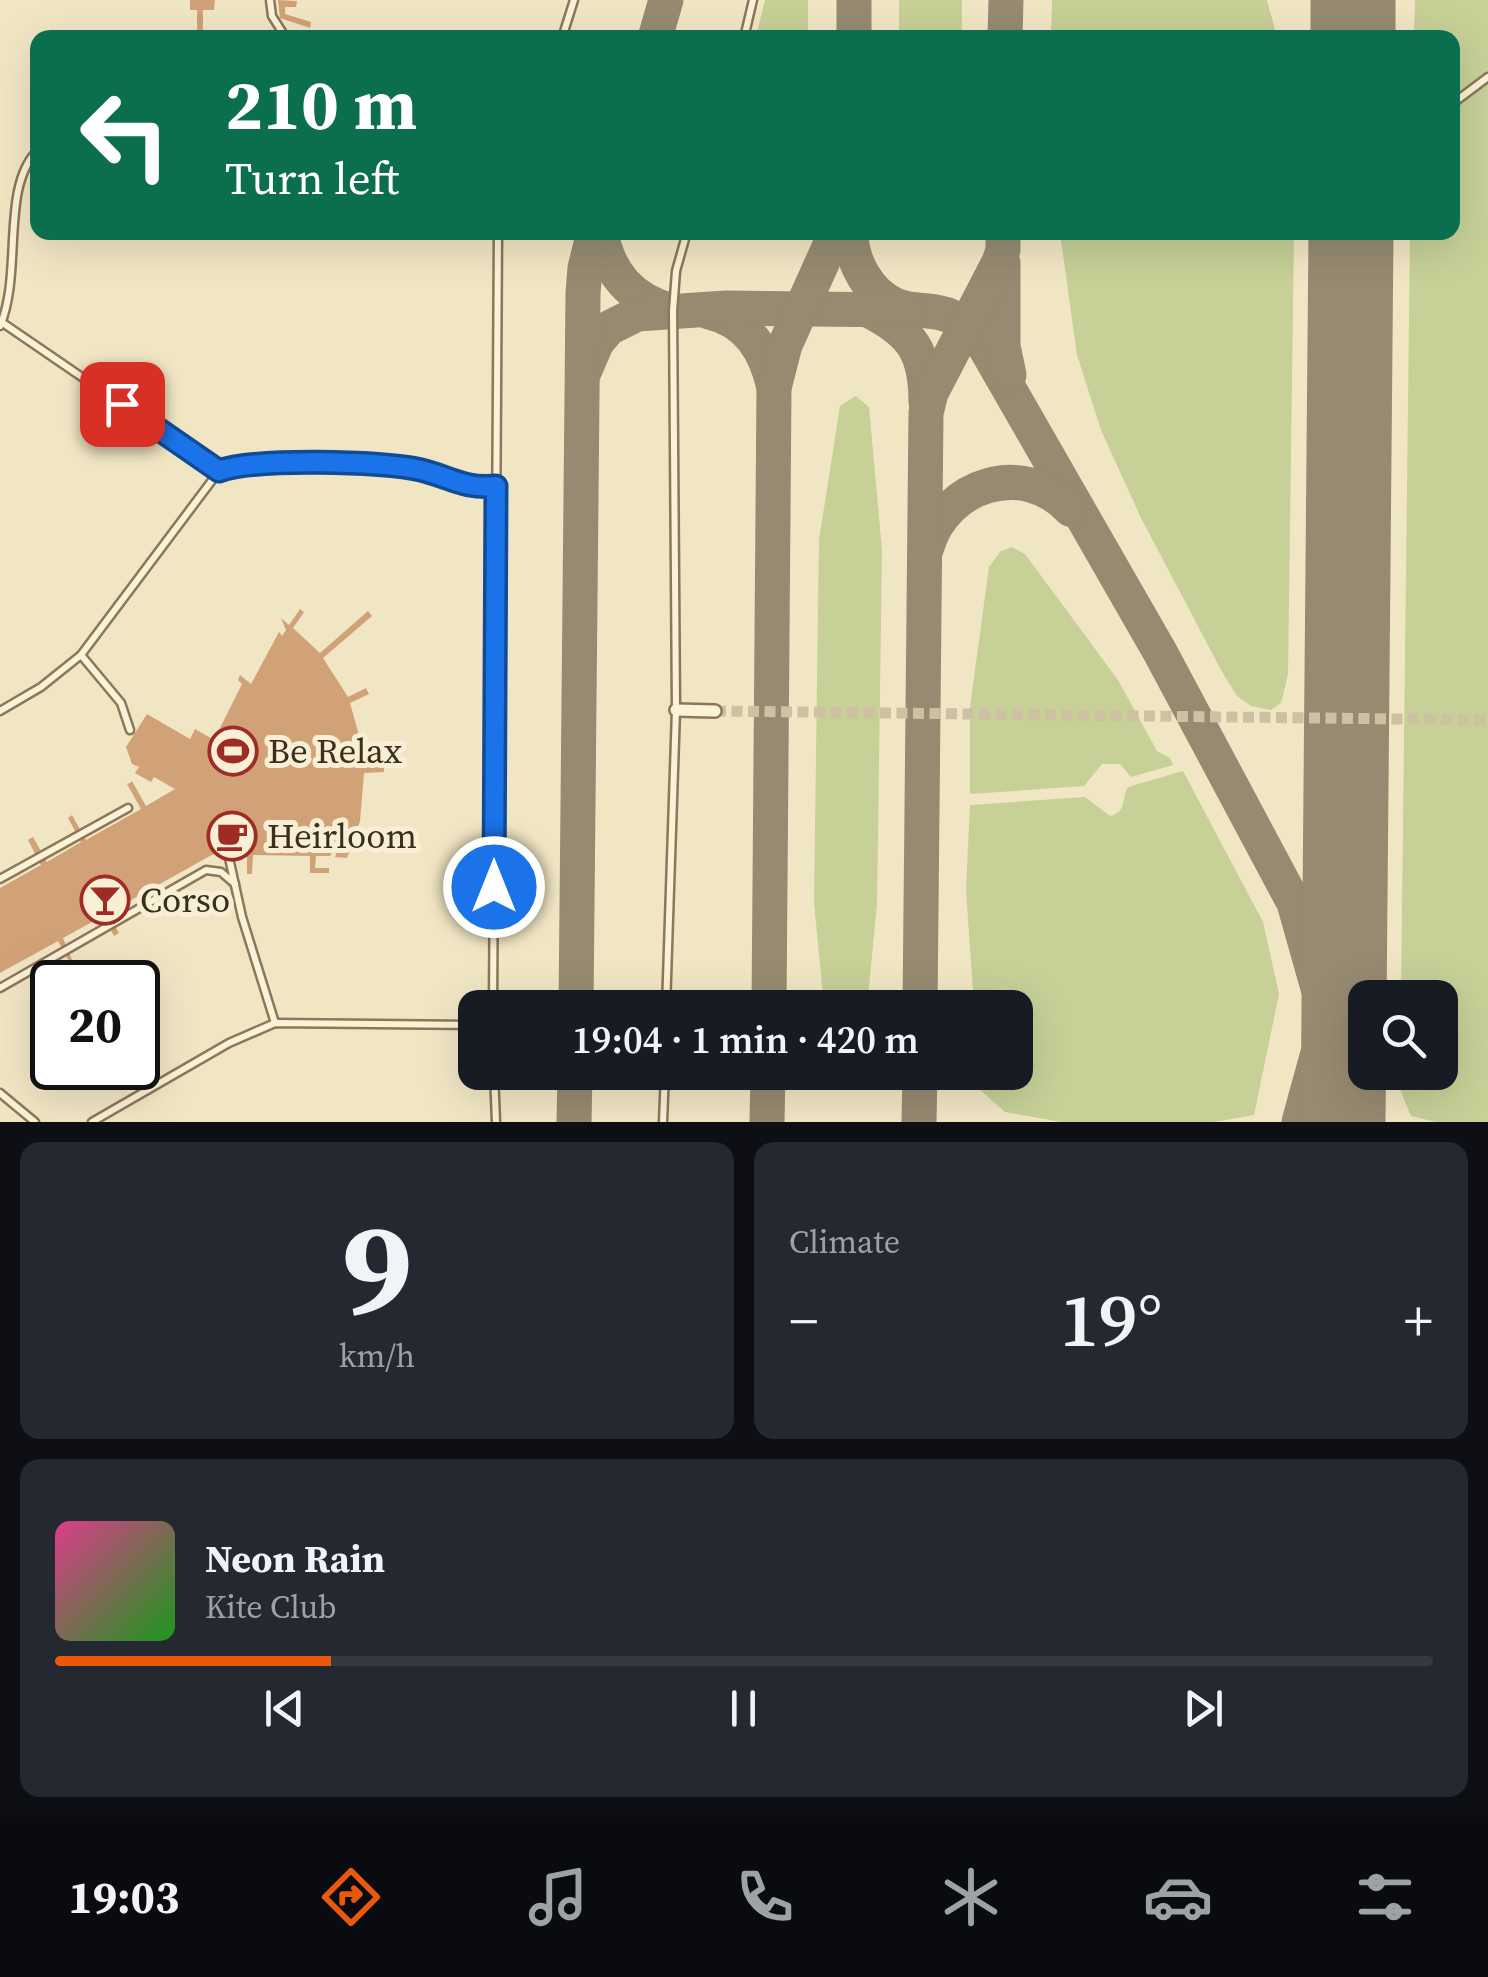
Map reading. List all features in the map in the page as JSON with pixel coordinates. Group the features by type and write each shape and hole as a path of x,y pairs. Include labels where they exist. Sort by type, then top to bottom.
{"street":[{"path":"676,710 716,710"}],"lane":[{"path":"270,0 272,16 281,30"},
{"path":"565,30 574,0"},
{"path":"746,30 753,0"},
{"path":"1460,98 1488,77"},
{"path":"30,159 15,185 12,284 1,323 219,471"},
{"path":"494,990 498,240"},
{"path":"667,990 676,710 673,311 676,272 686,240"},
{"path":"0,711 41,687 81,654 219,471 256,462 394,466 422,470 460,485 496,486"},
{"path":"81,654 122,703 130,730"},
{"path":"0,879 128,808"},
{"path":"226,844 251,950 275,1023"},
{"path":"0,988 206,870 220,872 235,884"},
{"path":"92,1122 229,1043 275,1023 458,1026"},
{"path":"495,1090 496,1122"},
{"path":"663,1122 664,1090"},
{"path":"0,1093 34,1122"}],"green space":[{"path":"765,0 808,0 808,30 758,30"},
{"path":"899,0 962,0 962,30 899,30"},
{"path":"1052,0 1267,0 1275,30 1051,30"},
{"path":"1415,0 1488,0 1488,1122 1436,1122 1411,1116 1400,1090 1458,1090 1458,980 1401,980 1410,240 1460,240 1460,30 1414,30"},
{"path":"1061,240 1294,240 1288,674 1281,703 1271,710 1251,706 1237,696 1221,670 1141,518 1101,430 1077,355"},
{"path":"856,396 869,407 882,550 877,904 869,990 822,990 814,902 819,540 840,406"},
{"path":"1012,547 1025,554 1118,680 1157,751 1170,758 1173,765 1131,777 1120,764 1102,764 1084,786 970,794 970,707 989,567 1001,551"},
{"path":"1183,771 1263,922 1279,994 1254,1115 1214,1122 1061,1122 1005,1112 980,1090 1033,1090 1033,990 973,990 966,889 970,805 1085,797 1110,816 1121,808 1128,787"}],"building":[{"path":"190,0 215,0 214,10 203,10 203,30 197,30 197,10 190,10"},
{"path":"278,0 297,1 296,7 285,7 285,14 311,22 310,28 280,18"},
{"path":"300,609 304,612 293,628 320,653 368,611 372,616 323,658 348,697 366,688 369,694 350,703 364,767 384,766 384,772 364,773 360,821 347,858 335,857 338,849 330,856 316,856 315,868 329,868 329,873 310,873 310,856 253,855 252,874 247,874 247,855 232,855 226,844 108,913 119,933 114,936 103,916 63,938 72,960 58,941 0,973 0,888 41,865 28,840 33,837 47,862 81,842 68,818 72,815 86,840 141,809 127,784 132,781 146,806 175,789 154,777 151,782 135,773 139,767 132,764 126,747 147,714 190,739 195,729 214,740 242,684 238,680 240,675 251,684 279,632 282,636 286,630 281,618 289,625"}],"taxiway":[{"path":"657,30 666,0"},
{"path":"854,0 854,30"},
{"path":"1005,30 1006,0"},
{"path":"1336,0 1342,30"},
{"path":"576,990 583,293 592,240"},
{"path":"603,240 609,261 624,283 645,300 672,311"},
{"path":"769,990 774,388 785,345 832,240"},
{"path":"852,240 858,265 885,300 950,316 982,342 1160,652 1294,903 1327,1020 1344,1102"},
{"path":"920,990 926,413 931,393 999,262 1003,240"},
{"path":"1003,263 1003,346 1009,375"},
{"path":"584,372 597,342 609,328 637,314 726,308 907,310"},
{"path":"868,310 896,327 914,346 923,370 926,402"},
{"path":"709,312 745,330 760,350 774,388"},
{"path":"927,547 936,525 950,507 988,486 1009,482 1031,485 1070,509"},
{"path":"1299,1122 1327,1020 1337,947 1347,728"},
{"path":"574,1122 575,1090"},
{"path":"767,1122 768,1090"},
{"path":"919,1122 920,1090"}],"runway":[{"path":"1353,0 1353,30"},
{"path":"1343,1122 1351,240"}],"tunnel":[{"path":"715,711 1488,720"}],"place":[{"name":"Be Relax","path":"233,751"},
{"name":"Heirloom","path":"232,836"},
{"name":"Corso","path":"105,900"}],"route":[{"path":"122,404 219,471 235,464 256,462 394,466 422,470 460,485 496,486 494,887"}]}
